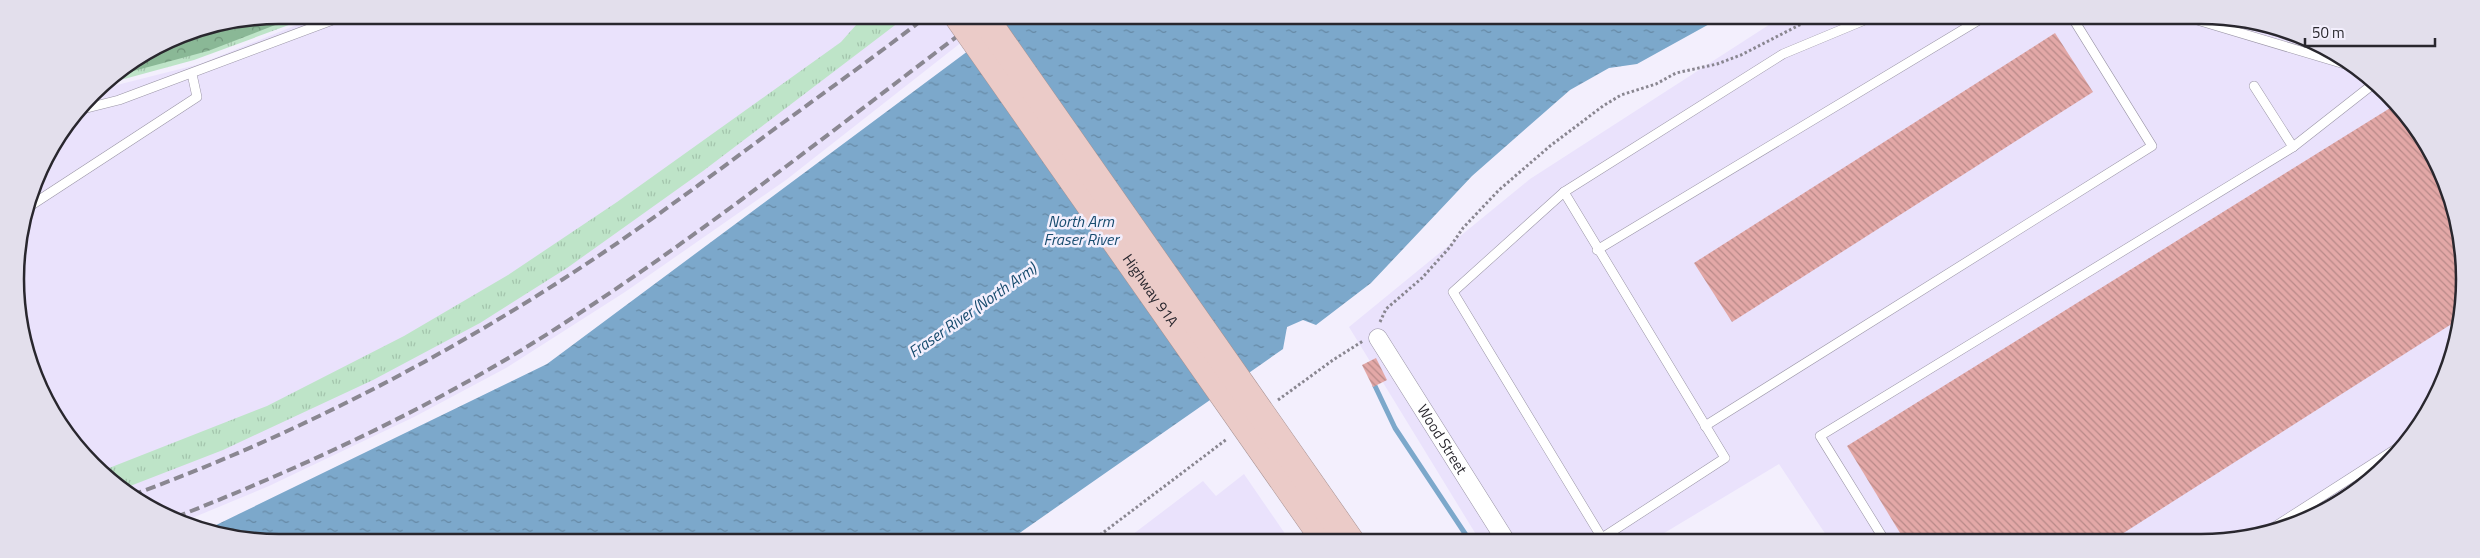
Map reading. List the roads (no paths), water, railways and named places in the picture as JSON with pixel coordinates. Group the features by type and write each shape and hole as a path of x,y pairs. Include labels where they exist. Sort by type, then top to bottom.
{"highway":[{"name":"Highway 91A","path":"964,24 1321,534"},
{"name":"Highway 91A","path":"989,24 1345,534"}],"street":[{"name":"Wood Street","path":"1378,338 1502,534"}],"lane":[{"path":"91,107 119,100 192,74 323,24"},
{"path":"1600,534 1453,292 1564,192 1783,54 1855,24"},
{"path":"1597,250 1972,24"},
{"path":"1705,426 2152,146 2076,24"},
{"path":"2210,24 2333,61"},
{"path":"35,203 197,97 192,74"},
{"path":"2254,86 2293,147"},
{"path":"1881,534 1820,436 2293,147 2369,87"},
{"path":"1564,192 1597,250 1725,458 1608,534"},
{"path":"2284,520 2382,458"}],"water":[{"name":"North Arm Fraser River","path":"1004,24 1709,24 1637,64 1609,68 1570,90 1472,176 1371,283 1316,325 1303,320 1287,327 1283,349 1018,534 262,534 214,526 547,364"}],"waterway":[{"path":"1375,386 1395,428 1465,534"}],"railway":[{"path":"139,492 246,449 358,397 519,307 646,223 916,24"},
{"path":"181,515 227,497 376,430 473,379 520,351 620,286 726,211 973,24"}],"water label":[{"name":"Fraser River (North Arm)","path":"972,310"}]}
